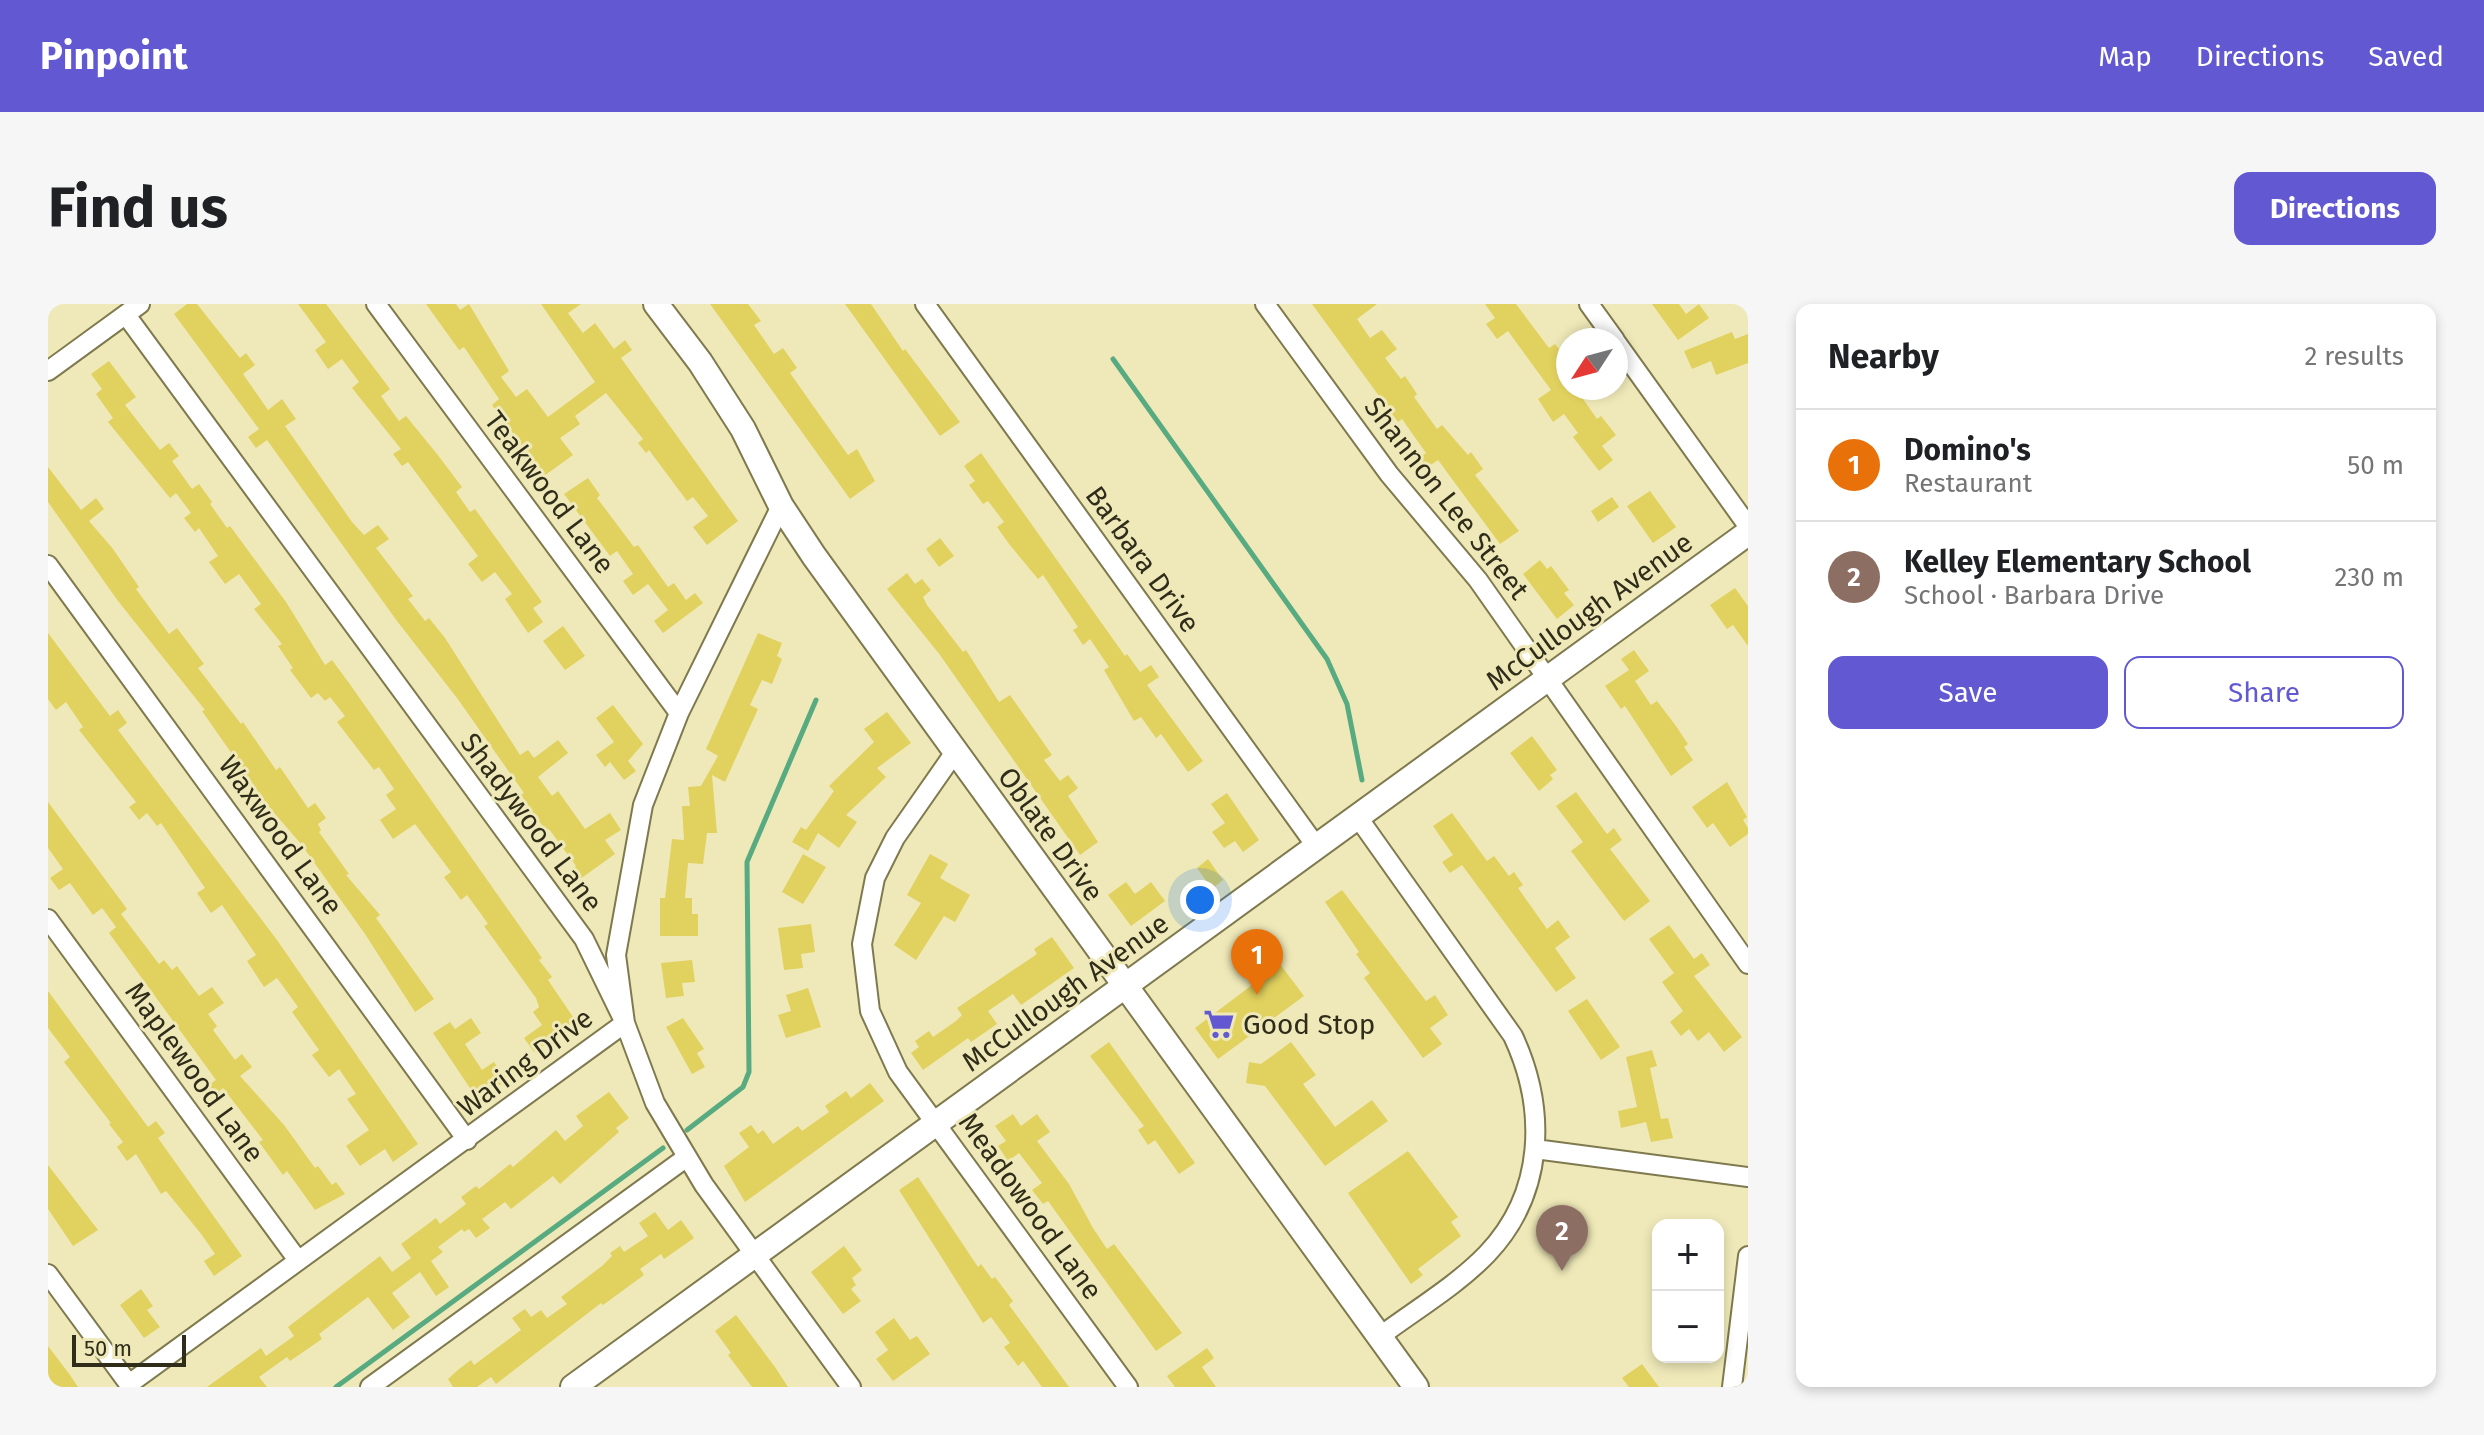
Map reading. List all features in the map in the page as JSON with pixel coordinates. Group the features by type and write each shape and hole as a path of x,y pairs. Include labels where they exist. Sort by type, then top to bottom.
{"main road":[{"name":"Oblate Drive","path":"656,304 700,362 743,429 781,506 955,752 1416,1387"},
{"name":"McCullough Avenue","path":"573,1387 1748,533"}],"street":[{"name":"Teakwood Lane","path":"376,304 679,713"},
{"name":"Barbara Drive","path":"925,304 1316,846"},
{"name":"Shannon Lee Street","path":"1265,304 1389,474 1478,580 1748,964"},
{"path":"1589,304 1606,328"},
{"path":"48,371 133,309"},
{"name":"Shadywood Lane","path":"133,309 584,939 625,1023 655,1103 687,1157 851,1387"},
{"path":"1628,359 1748,526"},
{"name":"Waring Drive","path":"130,1386 297,1259 467,1140 625,1023 616,955 633,845 643,805 679,713 781,506"},
{"name":"Waxwood Lane","path":"48,565 467,1140"},
{"name":"Meadowood Lane","path":"955,752 884,858 869,900 862,944 865,989 877,1032 898,1072 1128,1387"},
{"path":"1357,816 1513,1036 1534,1095 1535,1149 1530,1184 1500,1239 1465,1273 1379,1337"},
{"name":"Maplewood Lane","path":"48,919 297,1259"},
{"path":"1535,1149 1748,1177"},
{"path":"370,1387 687,1157"},
{"path":"1732,1387 1748,1256"},
{"path":"48,1274 130,1386"}],"building":[{"path":"187,304 197,304 240,358 246,353 255,365 243,374 268,410 282,399 296,419 285,426 352,522 364,535 378,525 389,539 376,548 413,596 408,599 425,621 429,618 445,638 520,755 528,750 534,758 558,740 568,753 538,777 552,796 558,791 585,829 610,813 621,830 605,840 615,854 576,882 569,872 576,866 549,829 546,831 521,795 524,793 457,698 397,621 267,440 256,448 248,437 259,429 174,314"},
{"path":"298,304 326,304 390,389 381,396 399,421 406,416 437,454 462,487 456,492 470,512 475,509 542,602 533,608 543,622 528,633 505,599 512,594 495,572 482,582 468,564 478,556 408,462 402,466 393,454 401,449 352,388 359,382 342,359 328,369 315,350 326,342"},
{"path":"426,304 456,304 460,310 469,304 509,371 501,377 516,397 527,389 548,417 595,382 541,304 581,304 568,313 583,333 595,323 614,349 625,340 632,350 621,358 738,521 707,545 693,527 708,516 693,497 687,501 649,450 646,453 638,443 643,439 606,393 575,416 580,424 560,438 573,455 544,476 492,405 499,399 464,347 459,350"},
{"path":"710,304 748,304 761,321 754,325 774,354 783,348 797,368 790,373 848,455 857,449 875,481 850,499"},
{"path":"845,304 871,304 903,351 905,349 960,422 940,436"},
{"path":"1312,304 1377,304 1357,319 1370,338 1382,330 1397,349 1385,358 1401,379 1405,376 1417,394 1414,397 1437,429 1442,425 1468,455 1471,452 1483,469 1475,475 1519,531 1500,544 1438,460 1419,473 1412,463 1426,453 1402,419 1398,422"},
{"path":"1485,304 1516,304 1549,348 1556,345 1556,400 1584,400 1597,419 1601,416 1616,435 1602,446 1613,460 1599,471 1573,437 1578,433 1564,414 1553,422 1538,399 1551,390 1508,331 1497,339 1486,324 1495,318"},
{"path":"1652,304 1679,304 1686,314 1699,304 1709,318 1678,340"},
{"path":"1732,332 1735,339 1748,334 1748,363 1716,375 1711,361 1692,369 1684,351"},
{"path":"109,361 136,397 125,405 160,450 169,443 179,456 172,461 192,489 199,484 227,528 230,526 286,602 325,665 332,660 542,958 539,960 552,977 548,980 577,1023 534,1052 524,1038 542,1025 533,1012 539,1007 536,998 484,926 488,924 467,895 461,900 444,877 451,872 415,824 393,839 380,820 396,809 386,795 394,789 379,767 374,770 337,722 345,716 330,697 325,701 318,693 311,698 290,670 293,668 278,646 282,644 254,609 261,604 239,574 225,584 209,562 218,556 199,528 195,532 184,518 191,513 176,493 170,498 108,422 113,418 96,394 102,389 91,374"},
{"path":"981,453 1125,656 1127,654 1140,672 1151,665 1159,677 1147,685 1203,761 1188,772 1161,734 1156,738 1141,717 1134,721 1104,670 1109,667 1090,639 1083,645 1073,630 1078,627 1043,575 1038,579 1009,544 997,527 1004,522 988,501 983,504 969,485 975,481 964,466"},
{"path":"48,467 81,510 96,498 104,509 89,521 113,549 139,587 136,589 169,634 177,628 204,664 198,668 241,724 243,722 276,770 280,767 308,808 315,803 326,818 318,824 319,832 349,874 346,875 380,915 376,918 434,999 415,1012 365,934 301,844 269,807 202,711 205,710 118,601 48,502"},
{"path":"588,478 600,495 597,498 634,547 638,545 668,587 674,583 686,600 695,593 703,603 663,633 654,621 668,610 648,584 633,595 623,581 633,574 617,551 610,556 564,494"},
{"path":"1650,491 1676,527 1653,543 1627,506"},
{"path":"1612,497 1619,507 1598,522 1591,511"},
{"path":"940,538 954,556 939,567 926,549"},
{"path":"1540,560 1547,569 1551,566 1569,590 1564,593 1574,605 1557,619 1523,574"},
{"path":"907,573 915,584 922,579 931,590 923,597 927,605 963,652 966,650 999,702 1010,695 1052,755 1044,760 1060,781 1068,775 1078,788 1068,796 1098,842 1080,855 940,655 887,589"},
{"path":"1735,588 1748,606 1748,646 1733,625 1727,629 1710,605"},
{"path":"563,626 585,656 565,670 543,641"},
{"path":"48,633 110,716 118,710 127,723 118,730 277,940 418,1144 393,1162 385,1149 360,1166 346,1146 369,1130 347,1099 356,1094 339,1069 329,1077 312,1055 319,1050 292,1012 298,1007 277,978 264,987 247,961 256,955 222,905 211,913 197,893 205,888 161,823 157,826 147,813 139,820 129,807 136,802 79,730 83,727 66,702 56,710 48,699"},
{"path":"758,633 782,643 777,656 782,659 772,684 762,680 750,705 758,709 725,782 712,775 717,833 707,833 703,864 688,863 685,898 692,898 692,914 698,914 698,936 660,936 660,898 665,898 672,839 684,840 682,806 690,806 688,787 701,786 718,756 706,749"},
{"path":"1634,650 1649,671 1635,681 1651,705 1657,701 1676,726 1688,744 1684,747 1693,760 1671,776 1625,706 1621,709 1605,686 1629,670 1621,659"},
{"path":"613,705 643,744 628,761 636,771 624,780 610,762 605,767 596,755 614,742 596,718"},
{"path":"887,712 911,743 877,768 886,777 846,815 857,822 839,848 818,833 808,851 792,842 801,827 806,830 834,791 829,786 874,742 864,729"},
{"path":"1532,736 1557,770 1550,775 1553,779 1539,791 1510,753"},
{"path":"1727,782 1747,817 1743,820 1748,828 1748,834 1730,847 1713,823 1707,828 1692,807"},
{"path":"1576,792 1607,834 1614,828 1622,840 1610,849 1650,901 1624,921 1571,851 1583,842 1556,806"},
{"path":"1227,793 1259,840 1243,852 1235,841 1224,848 1212,832 1225,823 1211,804"},
{"path":"48,802 127,909 121,914 159,964 164,960 172,970 177,966 199,996 212,987 224,1003 208,1014 217,1026 213,1030 235,1060 242,1054 252,1067 240,1076 284,1125 315,1168 318,1166 332,1185 336,1182 345,1194 315,1210 287,1171 283,1175 259,1142 263,1140 223,1088 214,1096 207,1086 216,1080 109,933 116,927 102,908 93,915 70,883 59,890 50,878 63,869 48,848"},
{"path":"1452,813 1487,861 1494,856 1509,876 1514,872 1523,885 1518,888 1547,929 1558,920 1570,937 1555,948 1576,978 1556,992 1462,865 1450,873 1442,862 1453,855 1433,826"},
{"path":"803,854 826,867 803,904 782,892"},
{"path":"930,854 948,864 940,878 970,895 955,922 944,916 916,960 894,945 921,903 907,895"},
{"path":"1208,859 1223,880 1212,889 1197,868"},
{"path":"1126,882 1135,894 1151,882 1165,901 1131,926 1108,895"},
{"path":"1342,890 1426,1001 1435,995 1448,1015 1430,1028 1442,1044 1423,1058 1364,978 1370,973 1325,902"},
{"path":"811,924 815,952 801,954 803,968 784,970 778,928"},
{"path":"1669,925 1694,959 1702,953 1710,965 1694,976 1742,1037 1724,1052 1709,1032 1698,1041 1689,1029 1681,1036 1670,1022 1683,1011 1662,982 1674,973 1649,939"},
{"path":"1052,937 1074,968 1021,1005 1013,994 988,1011 997,1024 971,1042 968,1038 923,1070 911,1053 919,1047 915,1041 929,1031 933,1037 956,1021 962,1015 957,1008 1037,954 1034,949"},
{"path":"692,960 695,982 682,983 684,996 666,998 661,963"},
{"path":"1280,964 1304,996 1218,1059 1195,1028"},
{"path":"808,988 821,1027 786,1038 778,1015 791,1011 786,995"},
{"path":"48,991 148,1127 156,1121 165,1133 158,1138 242,1256 214,1276 204,1261 215,1254 202,1235 166,1191 161,1194 136,1154 127,1161 117,1147 123,1142 111,1123 64,1062 70,1057 48,1028"},
{"path":"1587,999 1620,1047 1601,1060 1568,1011"},
{"path":"471,1018 481,1033 465,1044 482,1070 494,1062 506,1081 478,1100 433,1033 450,1022 455,1029"},
{"path":"683,1018 704,1049 697,1053 705,1067 692,1074 666,1027"},
{"path":"1109,1042 1195,1163 1179,1174 1155,1140 1148,1145 1138,1130 1144,1126 1090,1056"},
{"path":"1291,1042 1316,1075 1303,1084 1335,1127 1372,1100 1388,1121 1325,1166 1265,1086 1246,1083 1249,1062 1261,1064"},
{"path":"1652,1050 1657,1066 1650,1068 1661,1119 1668,1118 1673,1138 1651,1142 1646,1122 1621,1128 1618,1111 1637,1107 1626,1057"},
{"path":"870,1083 884,1101 745,1202 724,1166 749,1147 739,1133 751,1125 758,1134 763,1130 773,1144 798,1126 802,1131 829,1112 825,1106 846,1091 851,1098"},
{"path":"609,1092 629,1118 616,1128 619,1132 560,1184 553,1176 511,1209 505,1202 482,1219 490,1228 476,1238 469,1229 464,1232 462,1229 438,1247 443,1252 431,1261 449,1287 436,1296 420,1272 392,1293 410,1317 393,1330 368,1297 319,1334 322,1339 290,1361 287,1357 259,1377 267,1387 207,1387 261,1348 266,1356 294,1336 288,1327 380,1256 392,1272 411,1258 401,1244 436,1218 440,1224 466,1204 461,1197 476,1186 479,1189 510,1164 513,1167 556,1130 565,1141 583,1126 576,1116"},
{"path":"1013,1114 1021,1126 1037,1114 1050,1132 1037,1141 1069,1184 1093,1228 1107,1249 1114,1244 1182,1333 1156,1351 1048,1201 1043,1204 1032,1190 1042,1183 1019,1153 1008,1161 998,1146 1006,1141 995,1126"},
{"path":"1408,1151 1458,1217 1451,1222 1461,1236 1418,1269 1423,1275 1411,1284 1348,1193"},
{"path":"48,1165 98,1230 73,1246 48,1209"},
{"path":"918,1177 978,1267 981,1264 992,1279 995,1277 1013,1301 1009,1305 1069,1387 1042,1387 1023,1361 1018,1366 1004,1347 1010,1343 991,1317 983,1323 899,1190"},
{"path":"655,1212 668,1230 681,1220 694,1238 664,1259 661,1254 640,1269 644,1275 603,1305 601,1303 496,1384 491,1377 477,1387 453,1387 448,1379 459,1369 471,1360 474,1365 521,1330 512,1318 525,1309 531,1317 541,1310 547,1318 567,1304 561,1297 602,1266 612,1256 610,1253 620,1246 624,1252 648,1236 639,1223"},
{"path":"844,1246 862,1270 852,1278 856,1285 851,1289 861,1301 843,1314 811,1272"},
{"path":"141,1289 153,1306 147,1310 160,1327 144,1338 120,1305"},
{"path":"736,1315 788,1387 752,1387 728,1355 731,1353 715,1331"},
{"path":"894,1318 910,1340 917,1336 930,1354 893,1381 876,1359 888,1350 875,1332"},
{"path":"48,1346 78,1387 56,1387 48,1377"},
{"path":"1207,1348 1214,1358 1202,1367 1216,1387 1175,1387 1167,1376"},
{"path":"1642,1364 1659,1387 1629,1387 1622,1378"}],"waterway":[{"path":"1113,359 1327,659 1347,704 1362,780"},
{"path":"687,1130 743,1087 749,1072 747,862 816,700"},
{"path":"336,1387 663,1148"}],"place":[{"name":"Domino's","path":"1257,995"},
{"name":"Good Stop","path":"1219,1024"},
{"name":"Kelley Elementary School","path":"1562,1271"}]}
